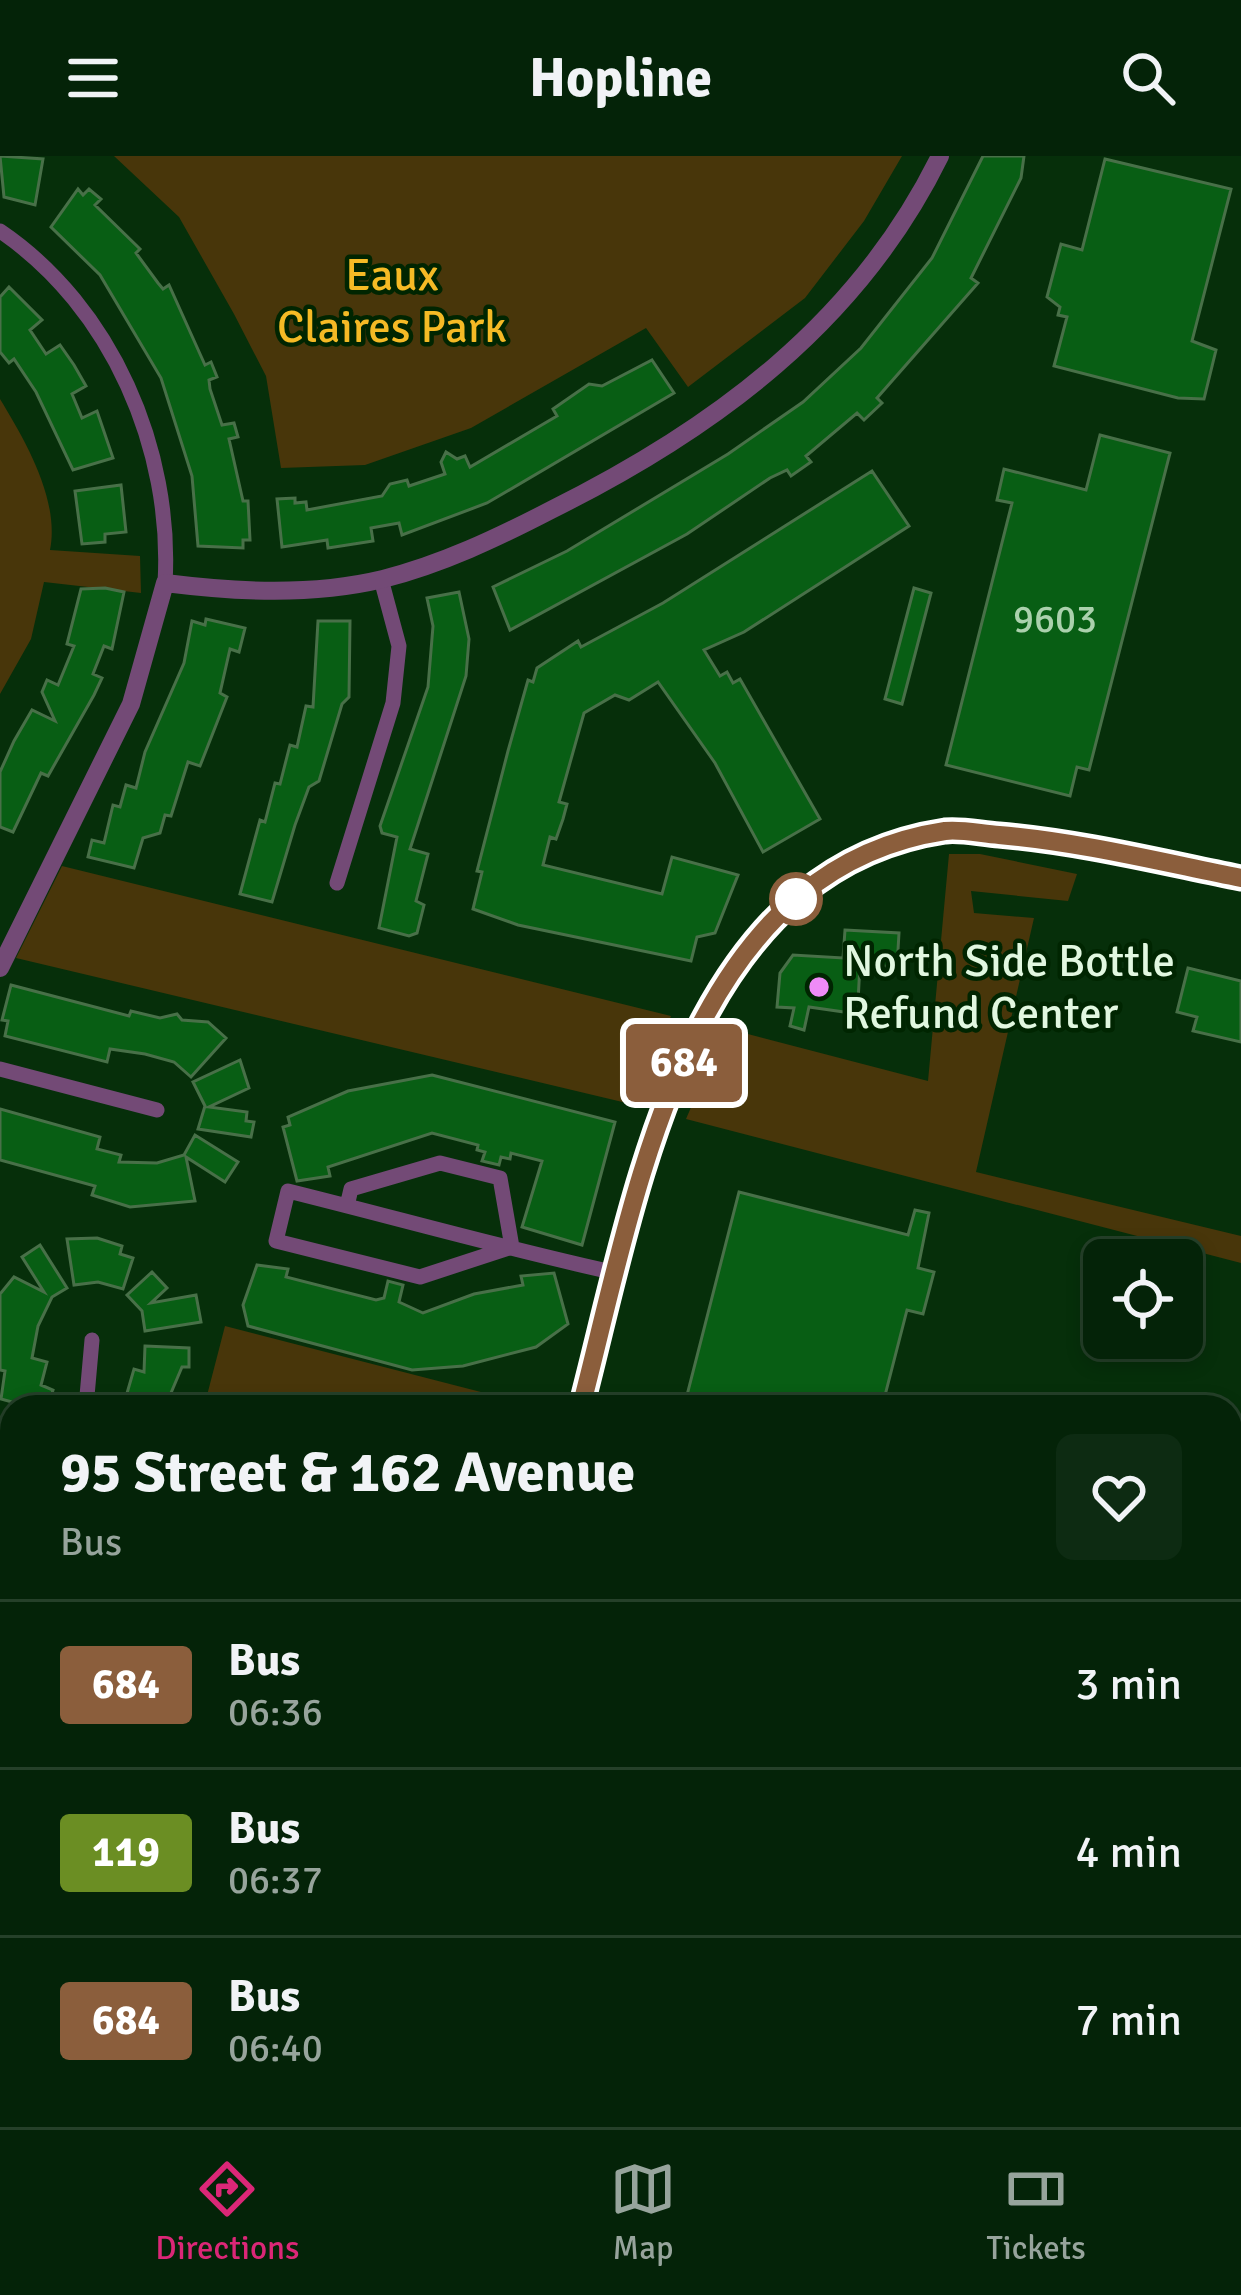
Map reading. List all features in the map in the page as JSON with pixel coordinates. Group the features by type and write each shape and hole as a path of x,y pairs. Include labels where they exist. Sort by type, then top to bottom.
{"street":[{"path":"165,583 257,591 380,579 491,541 646,459 798,350 846,302 918,200 940,156"},
{"path":"0,231 43,267 74,303 117,366 144,421 160,478 165,583 145,665 125,719 0,968"},
{"path":"337,883 393,703 399,646 380,579"},
{"path":"584,1395 654,1126 726,977 774,915 854,856 948,831 1053,840 1241,878"},
{"path":"0,1069 157,1110"},
{"path":"347,1206 351,1189 440,1162 500,1178 512,1247"},
{"path":"512,1247 420,1277 277,1241 288,1191 347,1206 512,1247 616,1273"},
{"path":"87,1395 92,1340"}],"green space":[{"name":"Eaux Claires Park","path":"114,156 902,156 864,221 805,298 688,387 646,328 471,428 365,465 281,468 266,376 234,314 179,217"},
{"path":"0,399 45,491 50,550 140,556 141,593 44,582 31,639 0,694"},
{"path":"949,854 980,854 1077,874 1068,901 971,891 974,913 1034,918 976,1172 1241,1236 1241,1263 1203,1253 1203,1239 1148,1239 686,1119 725,1028 928,1081"},
{"path":"62,866 671,1016 635,1105 16,958"},
{"path":"225,1326 492,1395 207,1395"}],"building":[{"path":"0,156 43,159 35,205 4,197"},
{"path":"983,156 1024,156 1021,178 971,278 978,283 877,398 882,403 864,420 857,413 806,456 811,462 791,476 787,470 770,478 687,534 510,630 493,587 567,551 728,454 803,402 861,348 932,258"},
{"path":"1105,159 1231,189 1192,341 1216,350 1204,399 1178,398 1054,366 1067,317 1058,315 1060,307 1047,297 1061,244 1082,250"},
{"path":"78,189 83,195 89,189 101,199 95,205 140,249 136,253 163,289 169,285 205,365 211,362 217,377 209,380 210,389 222,425 234,423 238,437 229,439 243,501 248,501 250,540 243,540 243,548 198,546 192,476 161,378 100,275 51,227"},
{"path":"9,287 42,320 30,330 46,354 60,345 74,365 86,386 72,394 82,418 97,411 113,458 73,470 36,392 14,359 9,363 0,352 0,297"},
{"path":"652,360 674,393 487,503 402,535 399,523 371,528 373,541 328,548 327,540 282,547 277,499 306,502 307,510 382,496 390,484 407,480 409,486 445,474 441,462 446,452 457,459 465,456 470,467 557,416 553,409 589,384 602,386"},
{"path":"1100,435 1170,453 1089,770 1077,767 1070,796 946,765 1012,503 997,500 1004,469 1086,490"},
{"path":"872,471 909,526 744,632 704,650 720,676 727,672 733,683 740,679 820,819 763,852 715,763 658,682 629,700 615,695 584,713 559,802 567,804 563,819 556,839 550,837 543,865 662,894 672,857 738,875 715,933 697,937 691,961 518,925 473,909 482,872 477,871 508,751 528,680 533,682 537,668 578,641 581,647 663,603"},
{"path":"121,485 126,532 105,534 105,542 82,544 75,491"},
{"path":"914,588 931,593 902,704 885,699"},
{"path":"81,589 124,592 112,649 104,646 93,674 102,678 48,776 41,773 13,832 0,827 0,772 32,710 55,721 42,692 47,680 58,685 74,646 67,644"},
{"path":"459,592 469,639 466,676 410,849 428,854 416,901 424,905 417,933 409,936 379,928 397,837 382,833 380,826 428,687 433,626 427,598"},
{"path":"206,619 245,628 239,652 230,649 220,693 227,697 200,766 188,762 171,816 165,815 160,833 143,838 134,868 88,857 92,840 104,843 113,805 120,807 126,785 136,788 145,752 184,663 192,621 205,625"},
{"path":"318,621 350,621 349,697 342,704 319,781 309,787 272,902 240,894 260,820 265,822 290,745 297,747 306,706 313,707"},
{"name":"North Side Bottle Refund Center","path":"845,930 899,933 897,967 860,964 858,1002 852,1002 851,1013 809,1007 804,1030 790,1026 794,1008 777,1007 780,973 793,955 843,958"},
{"path":"1188,968 1241,981 1241,1042 1193,1031 1197,1017 1177,1012"},
{"path":"11,985 129,1016 131,1011 160,1018 177,1014 182,1020 208,1022 226,1038 191,1077 174,1062 145,1054 110,1049 107,1062 5,1036 8,1021 2,1020"},
{"path":"240,1060 249,1088 209,1107 247,1112 246,1121 254,1122 251,1137 198,1129 205,1106 193,1082"},
{"path":"432,1075 615,1122 582,1245 522,1227 542,1161 511,1153 510,1159 501,1157 499,1165 482,1161 485,1152 477,1150 478,1145 432,1133 328,1167 330,1176 297,1181 283,1127 290,1125 288,1117 348,1091"},
{"path":"0,1109 100,1137 97,1149 121,1155 119,1162 157,1163 184,1155 195,1135 238,1162 225,1182 186,1157 195,1201 130,1207 92,1195 95,1186 0,1160"},
{"path":"739,1192 908,1235 915,1210 929,1213 918,1268 934,1272 923,1314 907,1310 885,1395 687,1395"},
{"path":"97,1238 122,1246 120,1254 133,1258 123,1289 98,1282 74,1285 67,1239"},
{"path":"40,1245 67,1288 52,1297 38,1326 32,1358 47,1362 41,1385 53,1390 52,1395 2,1395 5,1371 0,1370 0,1294 14,1277 44,1292 22,1257"},
{"path":"257,1265 288,1269 286,1277 376,1300 384,1298 388,1281 403,1285 399,1302 423,1313 474,1294 523,1285 521,1276 554,1273 568,1324 536,1347 463,1366 412,1370 248,1326 243,1305"},
{"path":"152,1272 167,1288 151,1303 196,1295 201,1322 145,1331 142,1311 127,1295"},
{"path":"145,1346 189,1348 189,1367 182,1367 170,1395 126,1395 134,1369 144,1372"}],"bus line":[{"name":"684","path":"584,1395 654,1126 726,977 774,915 854,856 948,831 1053,840 1241,878"}],"place":[{"name":"North Side Bottle Refund Center","path":"819,987"}]}
